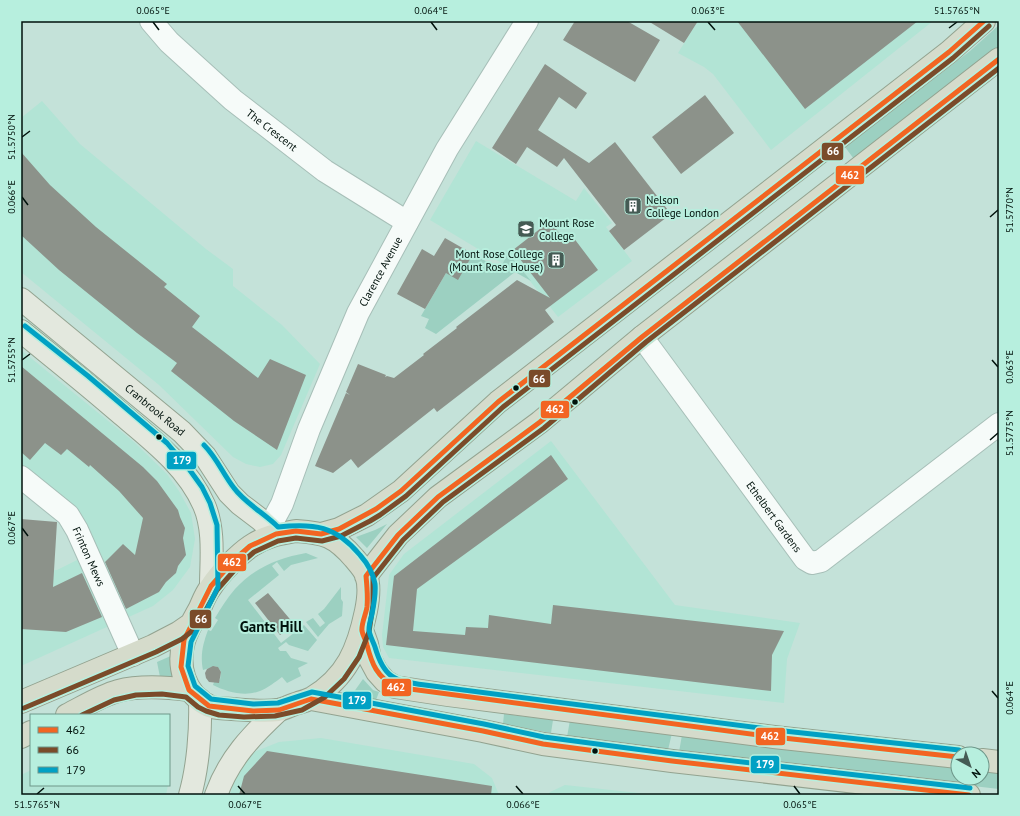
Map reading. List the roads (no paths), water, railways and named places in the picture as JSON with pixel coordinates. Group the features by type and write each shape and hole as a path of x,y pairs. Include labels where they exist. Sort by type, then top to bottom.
{"highway":[{"path":"321,534 339,529 367,515 401,491 498,402 950,52 984,21"},
{"path":"366,576 398,535 438,497 540,422 642,338 999,59"},
{"path":"69,714 117,692 139,688 162,687 194,695 209,706 253,710 278,710 311,699 339,677 356,649 362,630 367,606 368,590 366,576 347,550 335,540 321,534 296,531 270,533 250,546 234,560 211,586 184,640 181,667 184,678 194,695"},
{"path":"25,695 133,654 165,640 191,624"},
{"path":"362,630 370,658 377,672 385,681 395,687 774,737 950,756"},
{"path":"311,699 551,745 672,761 970,795"},
{"path":"21,737 30,732"}],"main road":[{"name":"Cranbrook Road","path":"21,299 182,432 205,456 233,496 243,507 261,520 270,533"},
{"path":"21,331 162,448 183,473 196,491 204,506 210,526 211,586"},
{"path":"190,795 198,750 200,715 194,695"},
{"path":"216,795 230,764 258,730 278,710"}],"street":[{"name":"The Crescent","path":"151,21 169,42 233,100 325,171 406,222"},
{"name":"Clarence Avenue","path":"270,533 310,429 358,313 446,149 527,21"},
{"name":"Ethelbert Gardens","path":"642,338 805,559 812,563 821,561 999,424"},
{"name":"Frinton Mews","path":"21,477 68,515 77,530 133,654"}],"place":[{"name":"Nelson College London","path":"633,206"},
{"name":"Mount Rose College","path":"526,229"},
{"name":"Mont Rose College (Mount Rose House)","path":"556,260"}],"district":[{"name":"Gants Hill","path":"271,627"}]}
